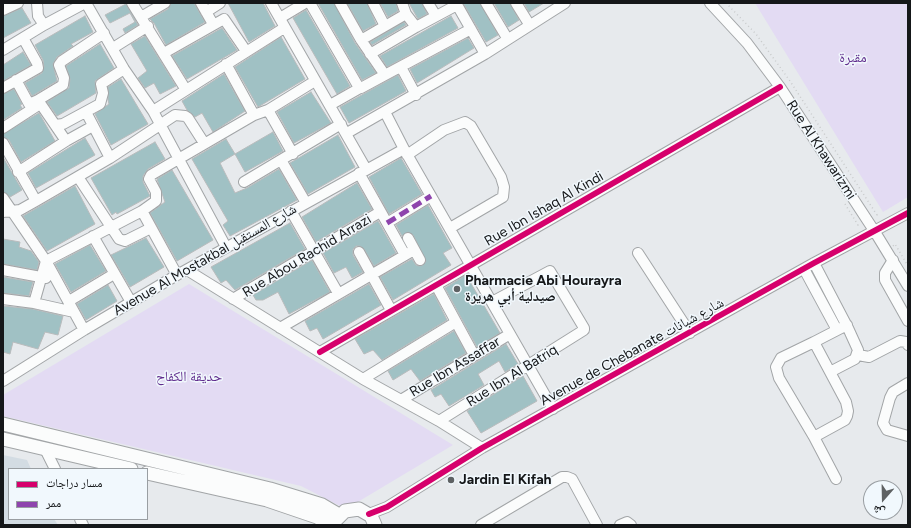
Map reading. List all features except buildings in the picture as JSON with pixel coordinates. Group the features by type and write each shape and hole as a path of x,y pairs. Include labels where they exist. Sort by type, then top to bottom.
{"main road":[{"path":"3,424 270,489 322,505 334,522"},
{"path":"3,439 126,468"},
{"path":"148,473 267,500 334,522"},
{"path":"334,522 352,509 359,509 373,520"}],"street":[{"path":"3,10 18,3"},
{"path":"38,3 38,16 44,25"},
{"path":"3,50 44,25 86,3 124,69 153,111 226,247"},
{"path":"132,3 148,26 186,90"},
{"path":"141,17 165,3"},
{"path":"213,24 203,7 220,3"},
{"path":"271,3 284,28 347,133 380,212 405,255"},
{"path":"280,18 305,3"},
{"path":"310,3 360,88"},
{"path":"340,3 361,40 385,75"},
{"path":"373,3 385,26"},
{"path":"402,3 406,14 416,27"},
{"path":"428,3 436,16"},
{"path":"486,3 507,38"},
{"path":"516,3 529,24"},
{"path":"347,133 485,54 507,38 565,3"},
{"name":"Rue Al Khawarizmi","path":"710,3 747,43 780,87 876,232 908,286"},
{"path":"370,54 457,4 485,54"},
{"path":"361,40 406,14"},
{"path":"164,53 221,20 226,20 246,51"},
{"path":"113,48 148,26"},
{"path":"153,111 284,28"},
{"path":"330,105 471,29"},
{"path":"3,128 63,85 64,78 59,65 62,61 104,33"},
{"path":"3,88 38,68 37,63 23,38"},
{"path":"226,64 254,115"},
{"path":"401,67 416,94"},
{"path":"55,125 64,124 100,104 102,96 100,86 102,83 124,69"},
{"path":"16,80 29,104 39,102"},
{"path":"34,303 46,261 142,211 156,201 156,192 149,179 149,176 254,115 268,110 315,81"},
{"name":"Rue Ibn Ishaq Al Kindi","path":"320,352 780,87"},
{"path":"39,102 66,141"},
{"path":"268,110 293,154"},
{"path":"86,112 110,158"},
{"path":"385,112 405,152 553,409"},
{"path":"8,212 20,210 78,177 110,158 175,115 185,116 191,121 204,144"},
{"name":"Avenue Al Mostakbal شارع المستقبل","path":"3,381 84,330 226,247 363,171 405,152 444,130 465,122 471,126 501,177 504,187 503,197 450,228"},
{"path":"244,182 341,124"},
{"path":"18,172 66,141 93,126"},
{"path":"5,149 36,201"},
{"path":"281,160 306,203"},
{"path":"78,177 119,239 125,241 151,228"},
{"path":"386,223 431,196"},
{"path":"3,198 8,212 46,261 84,330"},
{"path":"142,211 177,275"},
{"path":"291,211 338,293"},
{"name":"Rue Abou Rachid Arrazi","path":"233,299 380,212"},
{"name":"Avenue de Chebanate شارع شبانات","path":"373,520 383,509 482,448 814,263 876,232 908,213"},
{"path":"92,236 131,302"},
{"path":"408,238 420,260"},
{"path":"280,328 414,250"},
{"path":"359,252 391,310"},
{"path":"638,253 690,333"},
{"path":"893,260 885,273 885,280 908,321"},
{"path":"814,263 847,325 856,345 858,355"},
{"path":"804,269 837,330"},
{"path":"3,270 56,280"},
{"path":"187,270 363,379 439,421 482,448"},
{"name":"Rue Ibn Al Batriq","path":"439,421 584,330 581,322 550,271 492,302"},
{"path":"69,301 114,274"},
{"path":"436,285 474,355"},
{"path":"3,299 34,303 74,312"},
{"path":"363,379 456,322"},
{"path":"836,479 814,437 779,378 776,366 781,358 847,325"},
{"name":"Rue Ibn Assaffar","path":"401,400 510,334"},
{"path":"858,355 869,357 900,341 906,342 908,345"},
{"path":"814,342 846,402 848,411 845,420 814,437"},
{"path":"830,372 855,359 858,355"},
{"path":"908,383 893,392 883,423 887,430 908,436"},
{"path":"45,450 54,468"},
{"path":"481,525 562,478 567,477 572,480 597,525"},
{"path":"620,525 626,522 631,525"}],"shaded area":[{"path":"3,455 27,460 31,468 8,468 8,520 55,520 58,525 26,525 29,523 25,525 3,525"}],"green space":[{"name":"مقبرة","path":"755,3 908,3 908,197 883,212"},
{"name":"حديقة الكفاح","path":"189,284 453,445 346,509 301,486 3,416 3,395"}],"marked path":[{"path":"387,223 431,196"}],"cycle path":[{"path":"320,352 780,87"},
{"path":"369,514 387,507 482,448 814,263 908,213"}],"place":[{"name":"Pharmacie Abi Hourayra صيدلية أبي هريرة","path":"457,289"},
{"name":"Jardin El Kifah","path":"451,480"}]}
